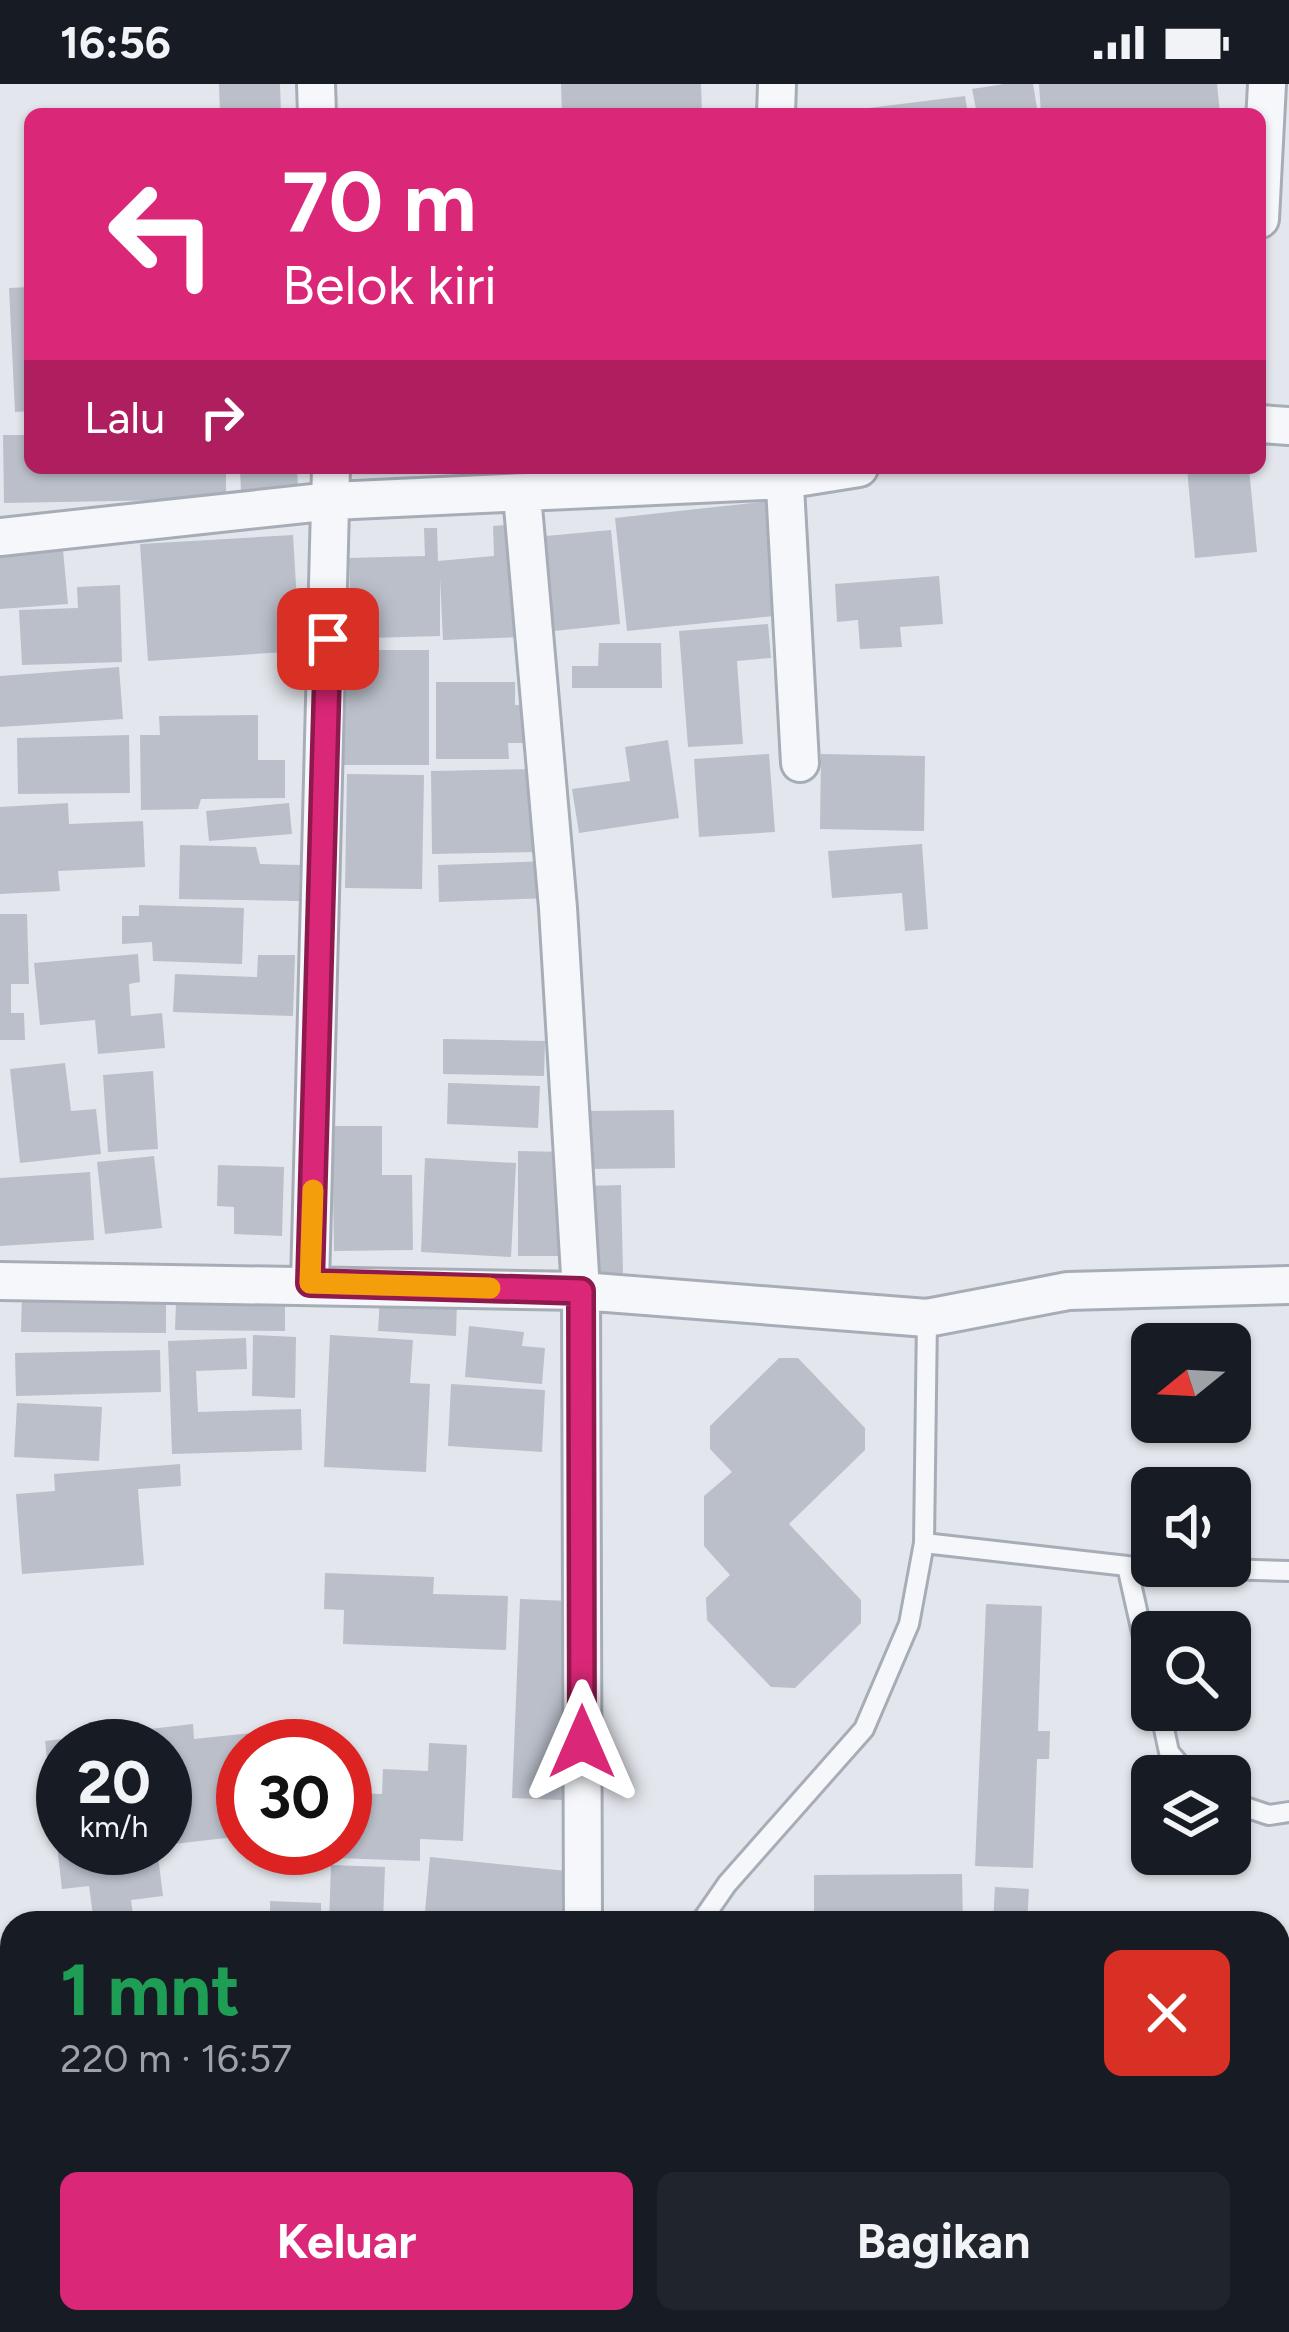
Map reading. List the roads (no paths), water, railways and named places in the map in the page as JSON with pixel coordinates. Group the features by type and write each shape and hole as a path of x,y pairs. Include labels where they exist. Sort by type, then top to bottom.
{"street":[{"path":"0,537 331,485 522,495 784,474 800,763"},
{"path":"310,1283 331,485"},
{"path":"522,495 558,908 581,1291 583,1911"},
{"path":"0,1282 310,1283 581,1291 927,1318 1068,1291 1289,1285"}],"lane":[{"path":"708,1911 864,1729 909,1624 924,1543 927,1318"},
{"path":"924,1543 1126,1566 1289,1571"},
{"path":"1126,1566 1137,1611"},
{"path":"1251,1809 1269,1815 1289,1812"}]}
